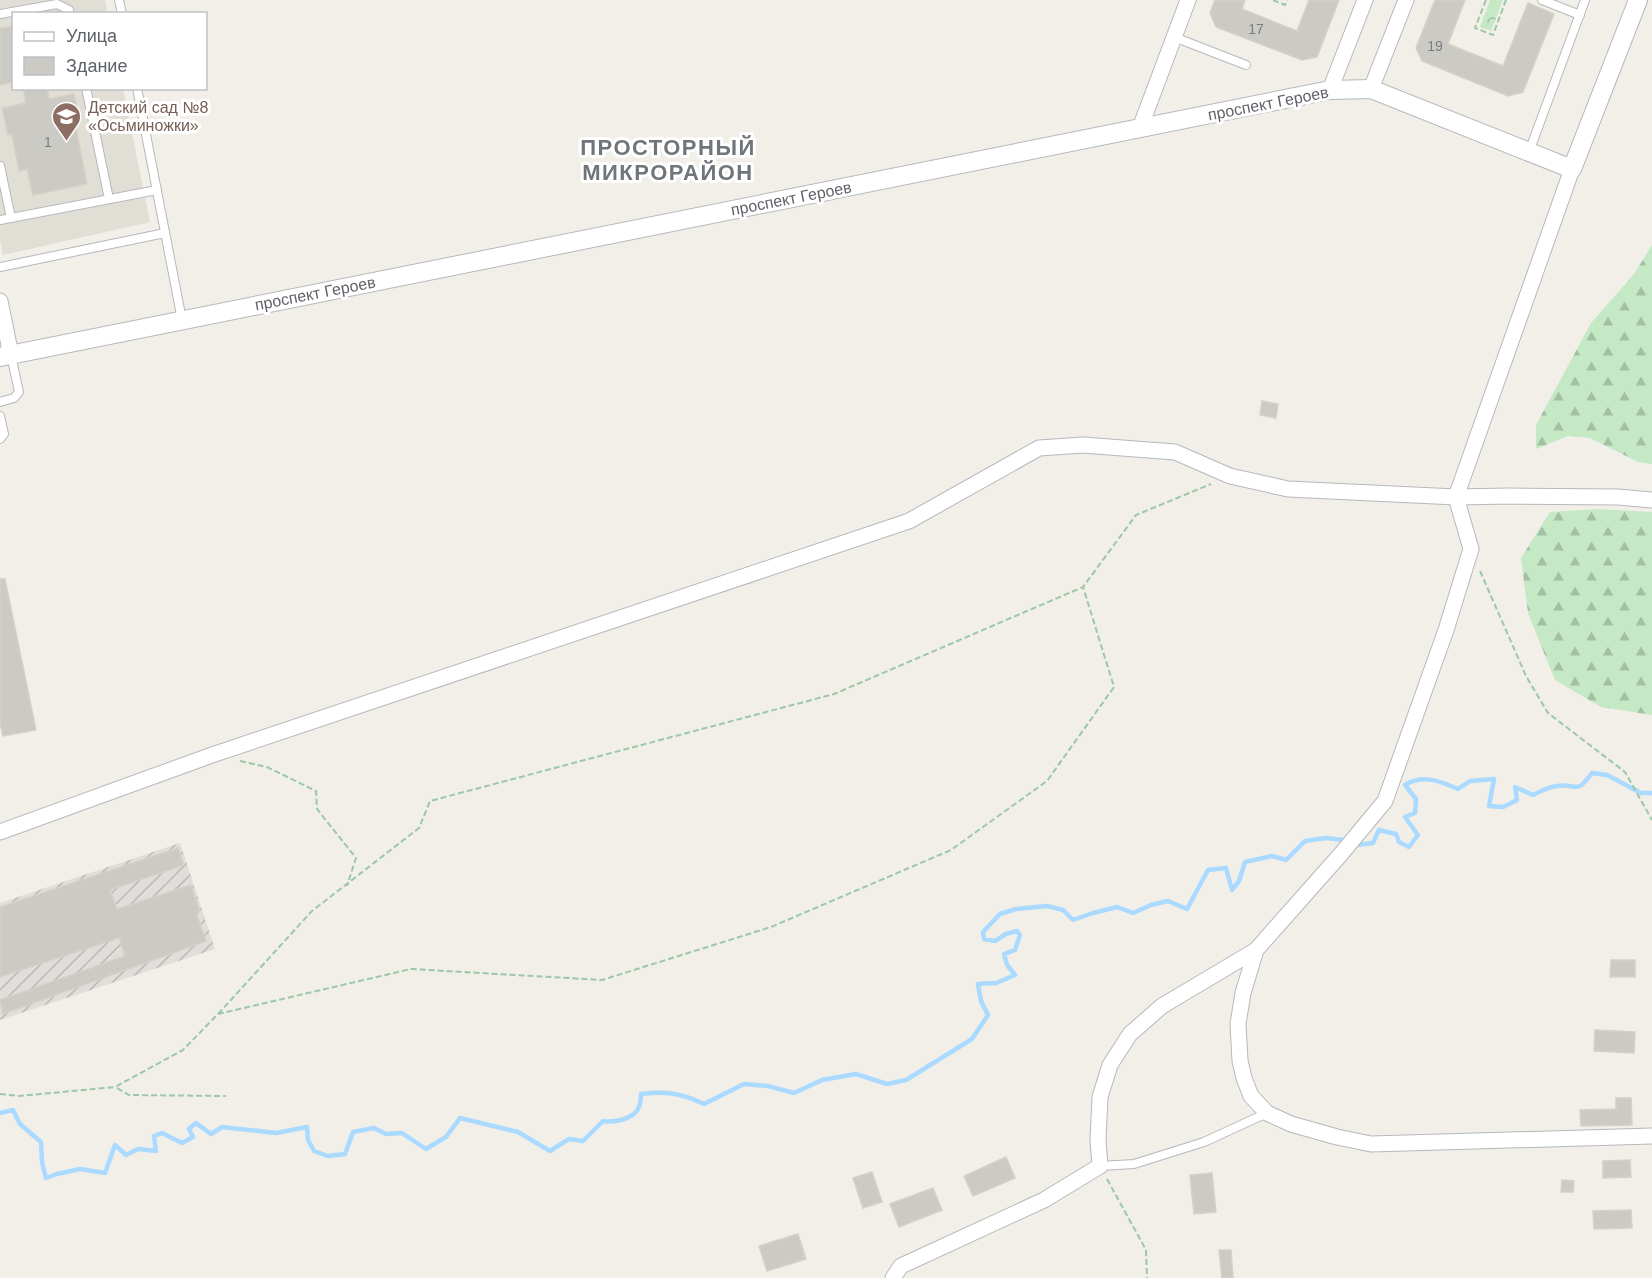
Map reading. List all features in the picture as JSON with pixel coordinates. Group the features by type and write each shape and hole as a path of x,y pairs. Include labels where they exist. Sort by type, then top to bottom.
{"street":[{"path":"1140,128 1188,0"},
{"path":"1330,90 1365,0"},
{"path":"893,1278 901,1266 1044,1200 1100,1167 1098,1140 1100,1097 1110,1065 1130,1034 1162,1006 1256,950 1385,801 1446,630 1470,549 1456,497 1572,169 1638,0"},
{"path":"1371,89 1400,2"},
{"name":"проспект Героев","path":"5,356 1330,90 1371,89 1572,169"},
{"path":"1,311 5,356"},
{"path":"0,832 212,756 909,521 1039,448 1083,445 1175,452 1230,476 1288,489 1456,497 1596,497 1652,500"},
{"path":"1256,950 1243,993 1238,1024 1240,1061 1251,1096 1267,1113 1291,1124 1371,1144 1652,1136"}],"lane":[{"path":"1542,0 1580,15"},
{"path":"1529,152 1586,0"},
{"path":"0,14 57,4 70,12"},
{"path":"1174,37 1246,65"},
{"path":"86,90 108,199"},
{"path":"137,90 182,320"},
{"path":"0,166 11,218"},
{"path":"0,220 157,190"},
{"path":"0,267 165,233"},
{"path":"0,402 14,398 19,392 5,356"},
{"path":"0,416 4,434 0,439"},
{"path":"1100,1167 1134,1164 1204,1142 1267,1113"}],"path":[{"path":"1273,0 1285,5 1287,0"},
{"path":"1486,0 1475,28 1493,35 1506,0"},
{"path":"0,1094 19,1096 115,1087 183,1050 312,912 419,828 430,801 834,694 1083,587 1136,515 1230,476"},
{"path":"1470,549 1526,676 1548,713 1625,772 1652,820"},
{"path":"218,1014 411,969 602,980 771,927 951,850 1047,781 1114,687 1083,587"},
{"path":"212,756 267,767 316,791 317,809 356,858 347,886"},
{"path":"115,1087 129,1095 226,1096"},
{"path":"1100,1167 1146,1250 1147,1278"}],"shaded area":[{"name":"Детский сад №8 «Осьминожки»","path":"0,0 105,0 108,12 12,12 12,90 123,90 150,222 3,255 0,241"},
{"path":"180,843 215,949 0,1020 0,903"}],"green space":[{"path":"1490,0 1503,0 1491,31 1480,27"},
{"path":"1652,245 1652,464 1638,462 1590,438 1568,436 1536,449 1536,425 1591,323 1634,274"},
{"path":"1597,509 1652,512 1652,715 1601,707 1555,680 1528,613 1521,558 1550,512"}],"building":[{"path":"1215,0 1245,0 1242,9 1297,31 1309,0 1339,0 1317,57 1302,60 1216,27 1210,13"},
{"path":"1435,0 1465,0 1448,44 1503,66 1528,3 1554,14 1523,92 1508,96 1422,61 1416,48"},
{"path":"12,26 12,82 0,85 0,28"},
{"path":"23,90 47,90 49,99 74,94 80,122 75,123 87,184 33,195 27,169 19,171 12,134 8,135 2,108 26,103"},
{"path":"1262,401 1278,404 1276,418 1260,415"},
{"path":"0,579 5,579 36,730 3,736 0,723"},
{"path":"178,848 184,865 110,890 117,909 191,885 200,911 196,912 206,941 3,1014 0,1000 125,956 119,938 0,977 0,907"},
{"path":"1611,960 1635,960 1635,977 1610,977"},
{"path":"1595,1030 1635,1032 1634,1053 1594,1051"},
{"path":"1616,1098 1631,1098 1632,1125 1581,1126 1580,1110 1616,1109"},
{"path":"1006,1157 1015,1178 973,1196 964,1176"},
{"path":"1630,1160 1631,1177 1603,1178 1603,1161"},
{"path":"872,1172 882,1202 863,1208 853,1178"},
{"path":"1212,1173 1216,1212 1194,1214 1190,1175"},
{"path":"1562,1180 1574,1181 1573,1192 1561,1192"},
{"path":"933,1188 942,1210 899,1227 890,1204"},
{"path":"1631,1210 1632,1228 1594,1229 1593,1211"},
{"path":"798,1234 806,1259 767,1271 759,1246"},
{"path":"1219,1250 1231,1250 1233,1278 1222,1278"}],"waterway":[{"path":"1358,845 1373,843 1379,830 1396,834 1399,842 1409,847 1418,835 1405,817 1415,813 1416,799 1405,785 1418,780 1438,781 1458,789 1470,781 1494,779 1489,806 1503,807 1517,800 1515,787 1533,795 1554,787 1579,786 1592,773 1607,775 1641,793 1652,793"},
{"path":"0,1113 13,1110 20,1124 41,1142 46,1178 80,1169 105,1173 115,1145 126,1155 138,1149 156,1151 154,1136 162,1133 182,1143 193,1137 189,1129 196,1123 211,1134 222,1127 276,1133 307,1127 308,1140 314,1151 328,1156 345,1154 353,1132 374,1128 386,1134 402,1133 426,1149 446,1137 460,1118 518,1132 550,1151 569,1139 583,1141 603,1121 618,1121 632,1115 638,1109 641,1094 674,1094 704,1104 744,1084 768,1086 794,1093 822,1080 856,1074 887,1084 906,1080 972,1039 988,1015 981,1001 978,984 996,983 1015,975 1007,965 1004,954 1015,950 1020,935 1017,931 1006,934 995,941 984,939 983,932 1000,914 1016,909 1047,906 1063,910 1073,920 1117,907 1133,913 1168,901 1187,909 1208,870 1226,868 1232,890 1239,881 1245,862 1272,856 1286,860 1305,841 1326,838 1343,840"}],"place":[{"name":"Детский сад №8 «Осьминожки»","path":"67,142"}],"district":[{"name":"ПРОСТОРНЫЙ МИКРОРАЙОН","path":"668,160"}]}
